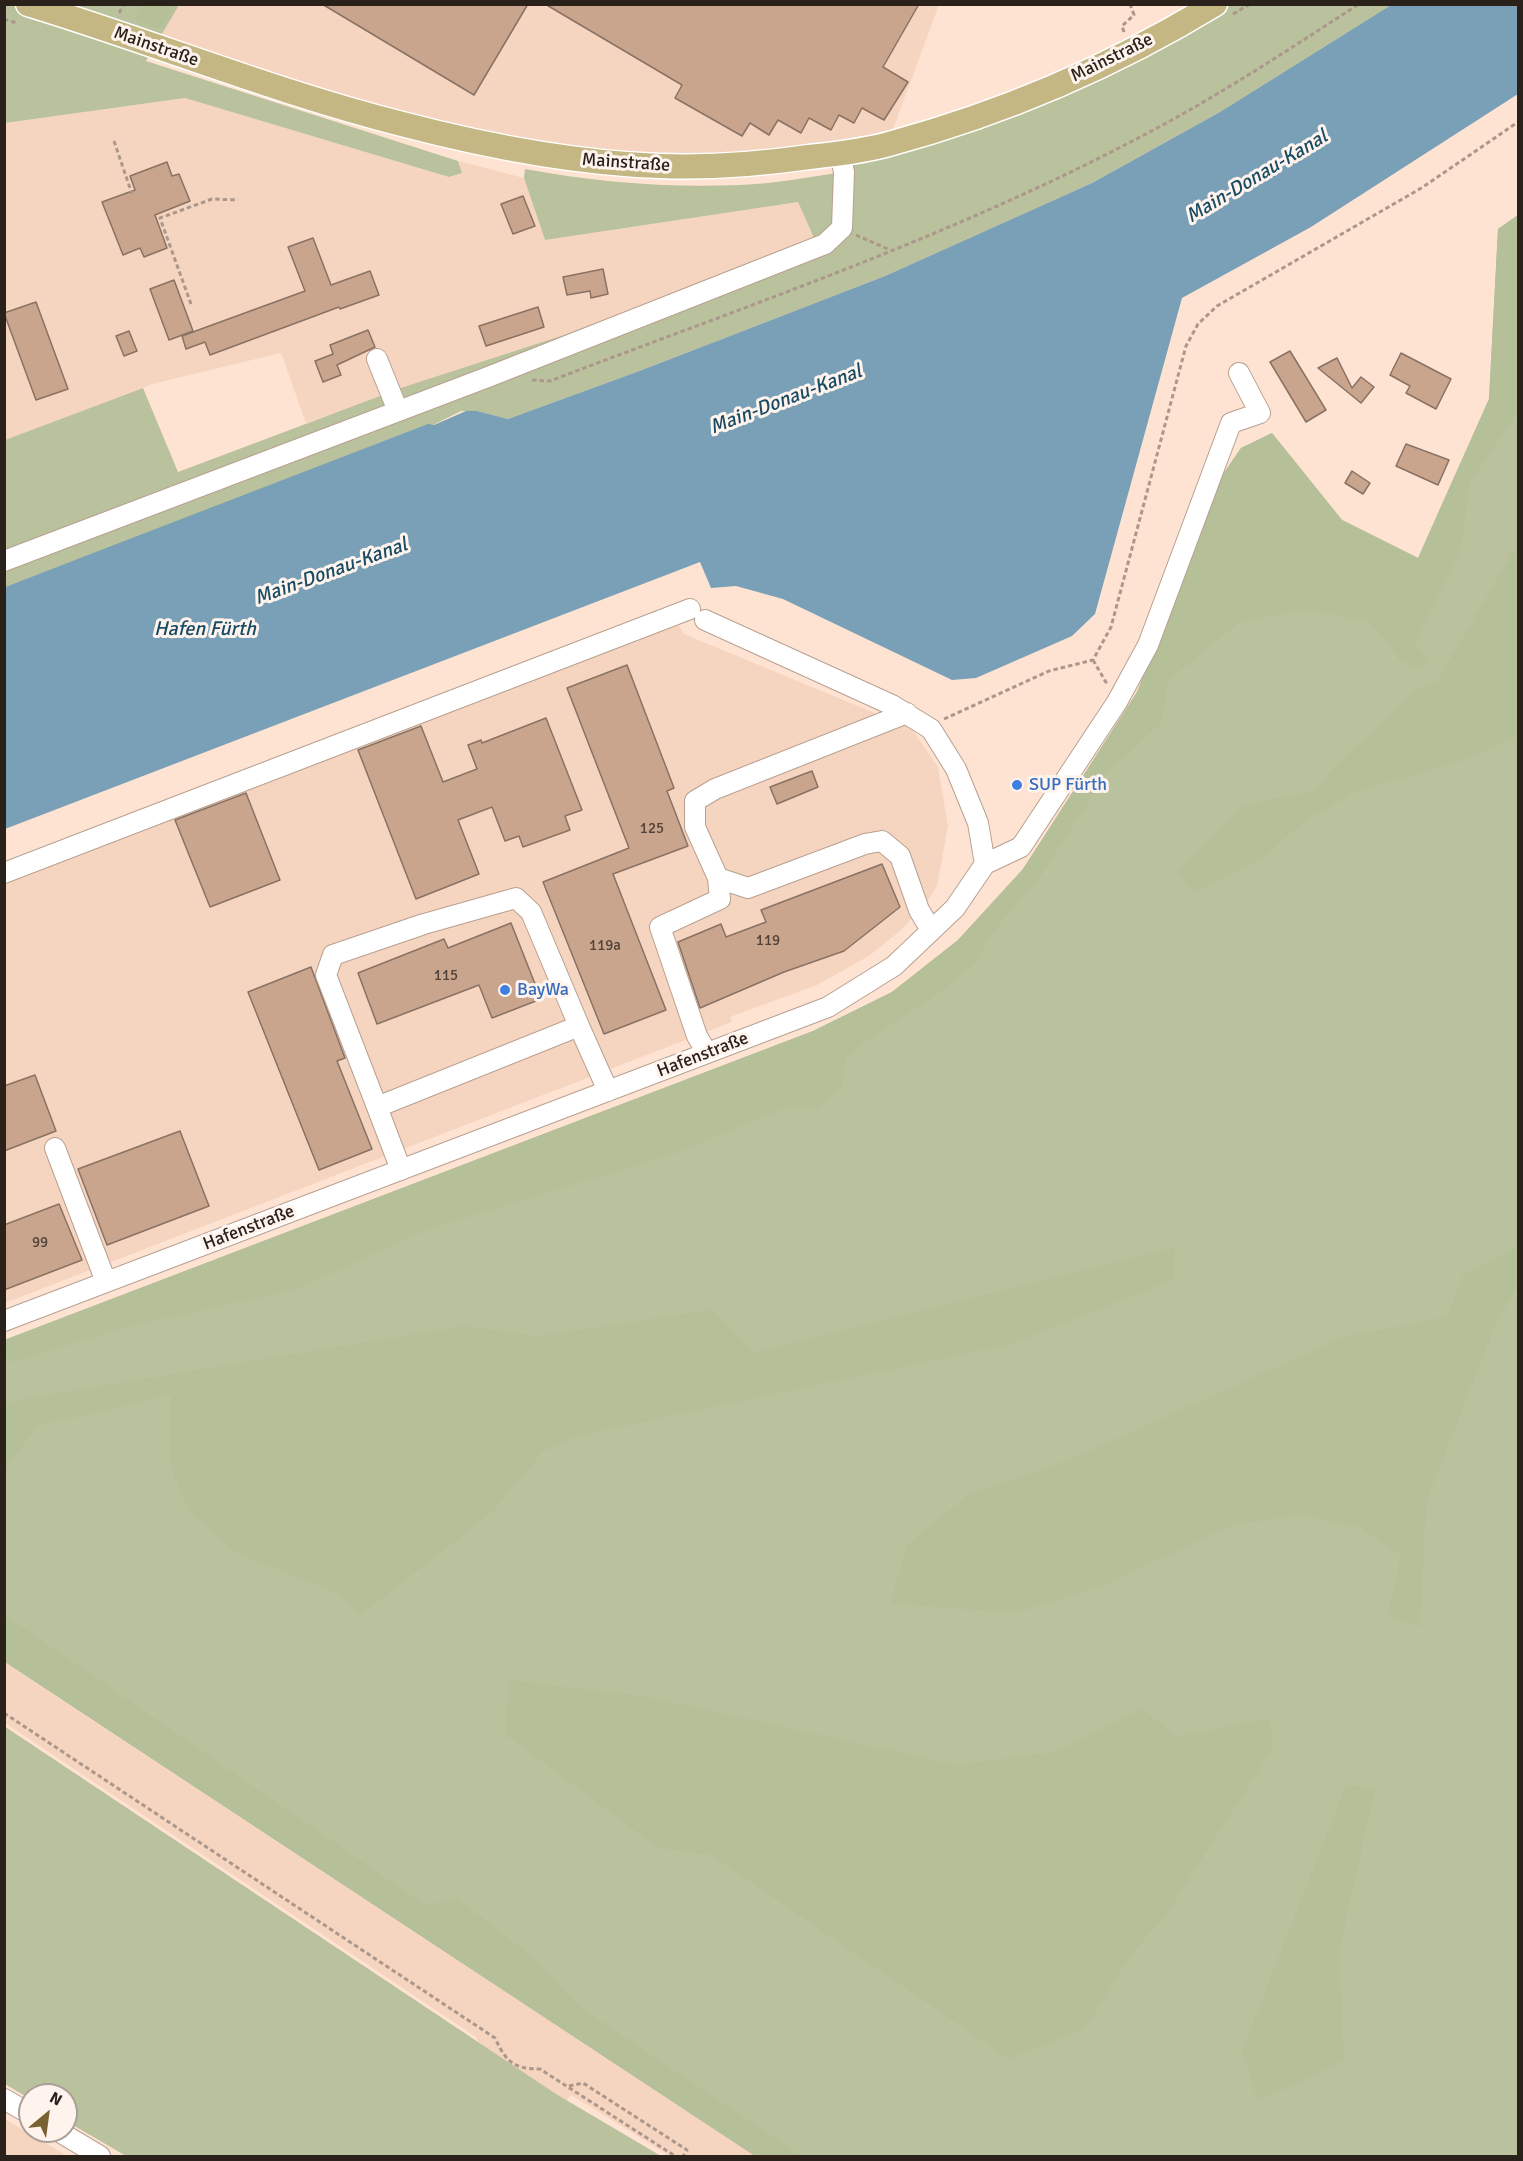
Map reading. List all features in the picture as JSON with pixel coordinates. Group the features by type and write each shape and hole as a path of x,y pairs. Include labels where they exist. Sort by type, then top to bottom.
{"main road":[{"name":"Mainstraße","path":"27,15 399,124 487,144 577,160 660,166 745,165 887,145 1037,94 1223,10"}],"street":[{"path":"4,561 399,411 825,244 842,228 844,172 840,153"},
{"path":"377,359 399,411"},
{"path":"4,873 698,615 907,713 931,729 956,769 978,823 985,864 1021,847 1117,702 1148,645 1231,423 1260,413 1239,373"},
{"path":"707,1053 697,1036 660,927 720,900 718,878 694,827 695,801 715,789 864,732 907,713"},
{"path":"718,878 748,888 865,844 882,841 900,856 920,910 931,930"},
{"name":"Hafenstraße","path":"4,1321 828,1007 894,966 955,908 985,864"},
{"path":"401,1170 326,975 333,955 424,924 516,898 531,912 608,1091"},
{"path":"377,1107 579,1026"},
{"path":"55,1148 106,1282"},
{"path":"4,2099 18,2107"},
{"path":"77,2143 100,2157"}],"path":[{"path":"1223,10 1250,4"},
{"path":"530,380 550,381 976,215 1142,136 1249,75 1359,4"},
{"path":"4,19 27,15"},
{"path":"114,141 132,194"},
{"path":"191,303 160,218 212,199 238,200"},
{"path":"842,228 890,250"},
{"path":"931,729 939,721 998,694"},
{"path":"4,1713 495,2038 503,2056 521,2069 540,2068 675,2157"},
{"path":"567,2086 583,2083 687,2150 683,2157"}],"shaded area":[{"path":"124,4 939,5 887,145 605,162 283,89 118,16"},
{"path":"185,98 449,177 461,173 459,161 524,178 545,240 798,202 816,240 564,335 306,423 281,353 156,383 5,440 5,123"},
{"path":"676,621 684,634 911,728 938,767 948,826 937,886 927,902 900,931 869,956 817,985 730,1017 732,1022 5,1303 5,879"},
{"path":"4,1662 755,2156 670,2156 571,2095 562,2107 482,2052 476,2037 5,1723"},
{"path":"4,2119 18,2127 18,2143 45,2143 67,2156 5,2156"}],"green space":[{"path":"142,4 175,5 161,29 135,21"},
{"path":"4,5 179,5 146,61 458,161 462,173 449,177 185,98 5,123"},
{"path":"1215,5 1391,5 1220,112 1092,183 885,276 508,419 477,411 461,411 433,425 5,587 5,440 143,388 178,472 404,387 564,335 815,240 798,202 545,240 524,178 525,169 604,181 685,186 765,183 843,172 840,153 959,122"},
{"path":"1518,215 1518,2156 755,2156 5,1662 5,1340 813,1031 892,992 958,940 1023,869 1137,692 1219,480 1241,448 1272,433 1342,520 1418,558 1489,399 1498,229"},
{"path":"1518,215 1518,411 1470,482 1460,553 1414,644 1431,662 1419,669 1399,660 1390,645 1370,622 1304,609 1238,623 1169,680 1161,723 1107,773 1041,876 986,940 979,961 929,1000 860,1045 846,1059 842,1087 818,1109 785,1108 674,1154 426,1230 295,1290 126,1327 13,1362 5,1356 4,1340 813,1031 892,992 958,940 1023,869 1137,692 1219,480 1241,448 1272,433 1342,520 1418,558 1489,399 1498,229"},
{"path":"1518,544 1518,735 1467,759 1359,791 1308,818 1261,859 1194,893 1177,871 1243,805 1317,790 1330,772 1414,691 1437,681"},
{"path":"1518,1246 1518,1288 1499,1316 1426,1502 1420,1627 1387,1616 1401,1556 1362,1528 1302,1515 1232,1525 1107,1584 1016,1613 891,1603 906,1546 968,1495 1071,1459 1344,1337 1447,1317 1463,1275"},
{"path":"1175,1248 1175,1279 1012,1344 580,1435 543,1451 491,1513 361,1615 339,1594 235,1552 188,1510 170,1464 171,1395 38,1426 5,1468 5,1403 18,1400 463,1326 539,1336 712,1310 753,1352"},
{"path":"5,1615 425,1905 458,1899 531,1956 581,2008 802,2156 755,2156 5,1662"},
{"path":"508,1680 648,1697 957,1765 1054,1752 1143,1709 1177,1737 1268,1718 1274,1746 1166,1915 1132,1953 1085,2029 1009,2059 711,1855 659,1848 506,1735"},
{"path":"4,1726 556,2094 661,2156 126,2156 78,2128 78,2083 18,2083 18,2092 5,2084"},
{"path":"1346,1785 1375,1789 1339,1951 1344,2061 1258,2101 1242,2051"}],"water":[{"path":"1391,5 1518,5 1518,94 1311,227 1182,298 1095,614 1072,636 976,678 952,680 783,599 736,586 711,588 700,562 5,829 5,587 428,424 434,425 466,411 477,411 508,419 885,276 1092,183 1220,112"}],"building":[{"path":"322,4 528,4 474,95"},
{"path":"545,4 919,4 883,67 908,82 884,120 862,108 854,123 839,115 831,130 809,118 801,133 778,120 769,135 750,123 742,136 675,98 682,85"},
{"path":"167,162 172,176 179,174 190,201 155,215 167,248 144,257 140,248 123,255 102,202 135,190 130,176"},
{"path":"523,196 535,226 513,234 501,204"},
{"path":"313,238 331,285 370,271 379,295 340,309 339,307 210,355 205,342 186,349 182,336 305,291 288,247"},
{"path":"603,269 608,294 591,298 590,291 567,295 563,277"},
{"path":"174,280 193,331 169,340 150,289"},
{"path":"36,302 68,389 36,400 4,313"},
{"path":"538,307 544,327 486,346 479,326"},
{"path":"368,330 375,347 337,365 341,375 323,382 315,361 333,354 330,345"},
{"path":"129,331 137,351 124,356 116,336"},
{"path":"1290,351 1326,410 1306,422 1270,362"},
{"path":"1401,353 1451,379 1436,409 1406,393 1410,386 1390,375"},
{"path":"1337,358 1352,388 1361,377 1374,387 1361,403 1318,368"},
{"path":"1406,444 1449,460 1438,485 1396,466"},
{"path":"1352,471 1370,483 1363,494 1345,483"},
{"path":"627,665 674,788 667,791 688,846 613,874 666,1010 604,1034 543,882 629,848 567,688"},
{"path":"546,718 582,810 565,816 570,830 523,847 519,836 505,841 492,807 458,820 479,874 416,899 358,750 421,726 443,782 477,769 468,745 481,740 482,743"},
{"path":"812,771 818,787 777,804 770,787"},
{"path":"246,793 280,880 210,907 175,820"},
{"path":"882,864 900,907 844,951 784,972 700,1008 678,942 721,924 726,937 766,922 761,910"},
{"path":"511,923 541,999 492,1018 479,985 377,1024 358,973 444,939 448,948"},
{"path":"311,967 345,1058 337,1061 372,1149 319,1170 248,992"},
{"path":"35,1075 56,1131 4,1151 4,1086"},
{"path":"180,1131 209,1206 107,1245 78,1169"},
{"path":"59,1204 82,1260 4,1290 4,1225"}],"place":[{"name":"SUP Fürth","path":"1017,785"},
{"name":"BayWa","path":"505,990"}],"water label":[{"name":"Main-Donau-Kanal","path":"1257,177"},
{"name":"Main-Donau-Kanal","path":"786,400"},
{"name":"Main-Donau-Kanal","path":"331,572"},
{"name":"Hafen Fürth","path":"205,630"}]}
